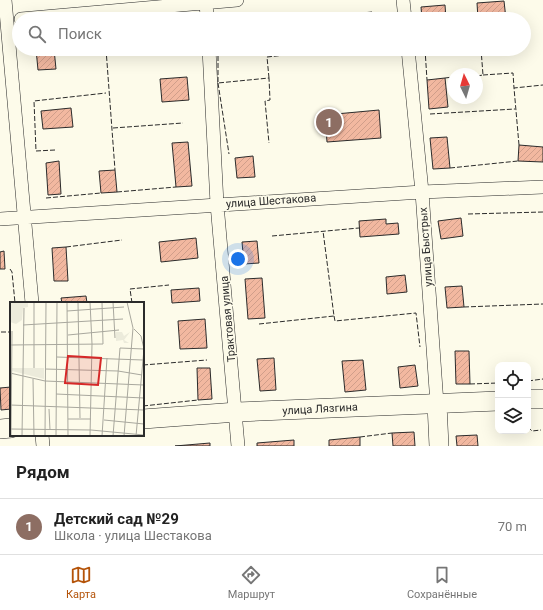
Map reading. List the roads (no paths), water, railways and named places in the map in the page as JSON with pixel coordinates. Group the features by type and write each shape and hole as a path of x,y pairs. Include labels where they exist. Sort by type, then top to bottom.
{"main road":[{"path":"531,399 543,399"},
{"name":"улица Лязгина","path":"144,419 237,412 495,401"},
{"name":"улица Быстрых","path":"437,404 439,446"},
{"path":"0,429 10,428"}],"street":[{"path":"5,0 12,20"},
{"path":"94,12 206,1 238,0"},
{"path":"403,0 404,12"},
{"path":"206,1 207,12"},
{"path":"15,56 32,302"},
{"name":"Трактовая улица","path":"209,56 217,204 237,412 238,446"},
{"name":"улица Быстрых","path":"409,56 422,192 437,404"},
{"name":"улица Шестакова","path":"0,219 217,204 422,192 543,187"},
{"path":"42,436 43,446"}],"place":[{"name":"Детский сад №29","path":"329,122"}]}
